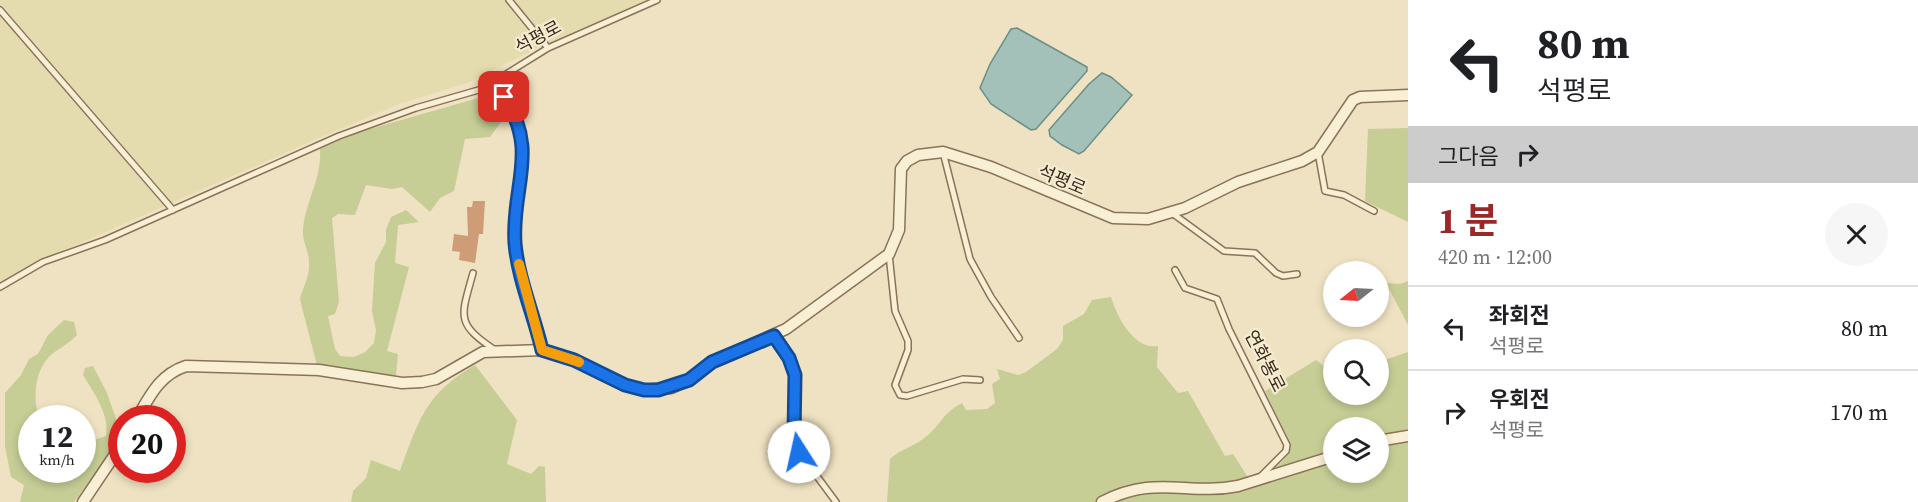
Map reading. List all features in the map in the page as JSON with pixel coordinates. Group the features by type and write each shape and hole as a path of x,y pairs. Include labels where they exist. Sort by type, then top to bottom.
{"street":[{"path":"1318,152 1353,100 1360,97 1408,95"},
{"name":"석평로","path":"889,254 899,230 901,169 907,161 918,155 943,152 991,167 1113,218 1148,219 1172,213 1238,182 1302,161 1318,152"},
{"path":"145,405 162,379 172,370 186,366 319,370 402,383 422,382 436,378 483,352 495,350 542,350 574,360 625,385 644,390 658,390 689,380 712,362 774,336 889,254"},
{"path":"1389,439 1408,436"},
{"path":"1102,502 1139,488 1176,486 1222,489 1257,481 1323,460"},
{"path":"83,502 108,465"}],"lane":[{"path":"508,0 548,48"},
{"name":"석평로","path":"0,287 44,262 105,240 354,130 495,83 548,48 657,0"},
{"path":"0,10 172,210"},
{"path":"495,83 514,111 522,134 521,182 515,243 542,350"},
{"path":"943,152 970,259 991,297 1019,338"},
{"path":"1318,152 1325,191 1344,195 1374,211"},
{"path":"1172,213 1224,251 1255,253 1276,273 1283,276 1297,274"},
{"name":"석평로","path":"889,254 895,311 908,341 908,350 895,385 896,391 900,395 907,396 963,379 980,380"},
{"name":"연화봉로","path":"1175,270 1185,288 1217,299 1229,329 1287,445 1286,451 1257,481"},
{"path":"472,273 464,322 469,331 495,350"},
{"path":"774,336 789,358 795,375 794,434 799,452 836,502"}],"shaded area":[{"path":"0,0 653,0 540,47 467,83 399,104 317,139 44,259 0,282"}],"green space":[{"path":"496,93 505,105 501,122 490,137 465,139 454,191 440,198 430,212 402,187 392,189 366,185 355,215 338,214 332,218 339,302 335,314 328,316 335,349 340,356 354,357 365,352 374,343 376,330 372,311 375,263 386,242 386,230 391,217 406,210 419,222 398,225 395,263 409,267 387,351 398,354 396,376 324,369 317,366 300,298 309,267 303,230 304,220 316,180 320,149 359,132"},
{"path":"1408,128 1408,222 1365,201 1368,129"},
{"path":"1408,281 1408,325 1389,289 1389,283 1400,284"},
{"path":"1111,297 1122,322 1134,338 1149,346 1158,346 1157,367 1178,393 1188,391 1225,456 1233,454 1253,485 1282,462 1291,444 1265,391 1316,360 1323,365 1323,405 1389,405 1389,359 1408,352 1408,502 887,502 890,459 923,439 950,411 962,403 966,410 987,409 995,403 992,384 1000,379 997,369 1018,375 1026,372 1057,349 1063,340 1063,326 1084,314 1092,300"},
{"path":"64,320 74,322 77,335 43,364 37,379 36,405 18,405 18,481 11,477 5,446 5,393 21,375 29,359 38,354 48,335"},
{"path":"475,365 517,420 507,464 531,474 539,466 545,467 546,502 351,502 353,491 366,478 371,460 400,471 419,423 434,398 458,376"},
{"path":"93,366 111,405 108,405 108,455 96,472 96,439 106,436 107,428 103,412 83,375 85,368"},
{"path":"21,483 88,483 74,502 20,502 24,485"}],"water":[{"path":"1017,28 1087,67 1087,71 1036,129 1031,130 991,104 980,88 990,64 1011,29"},
{"path":"1102,73 1111,77 1132,95 1079,154 1050,136 1049,130 1089,84"}],"building":[{"path":"473,201 485,201 483,234 479,234 475,263 459,260 460,252 452,251 454,234 468,236 467,207 472,207"}],"slow traffic":[{"path":"519,264 542,350 579,362"}],"route":[{"path":"504,97 514,111 522,134 521,182 515,243 542,350 574,360 625,385 644,390 658,390 671,388 689,380 712,362 774,336 794,367 794,434 799,452"}]}
